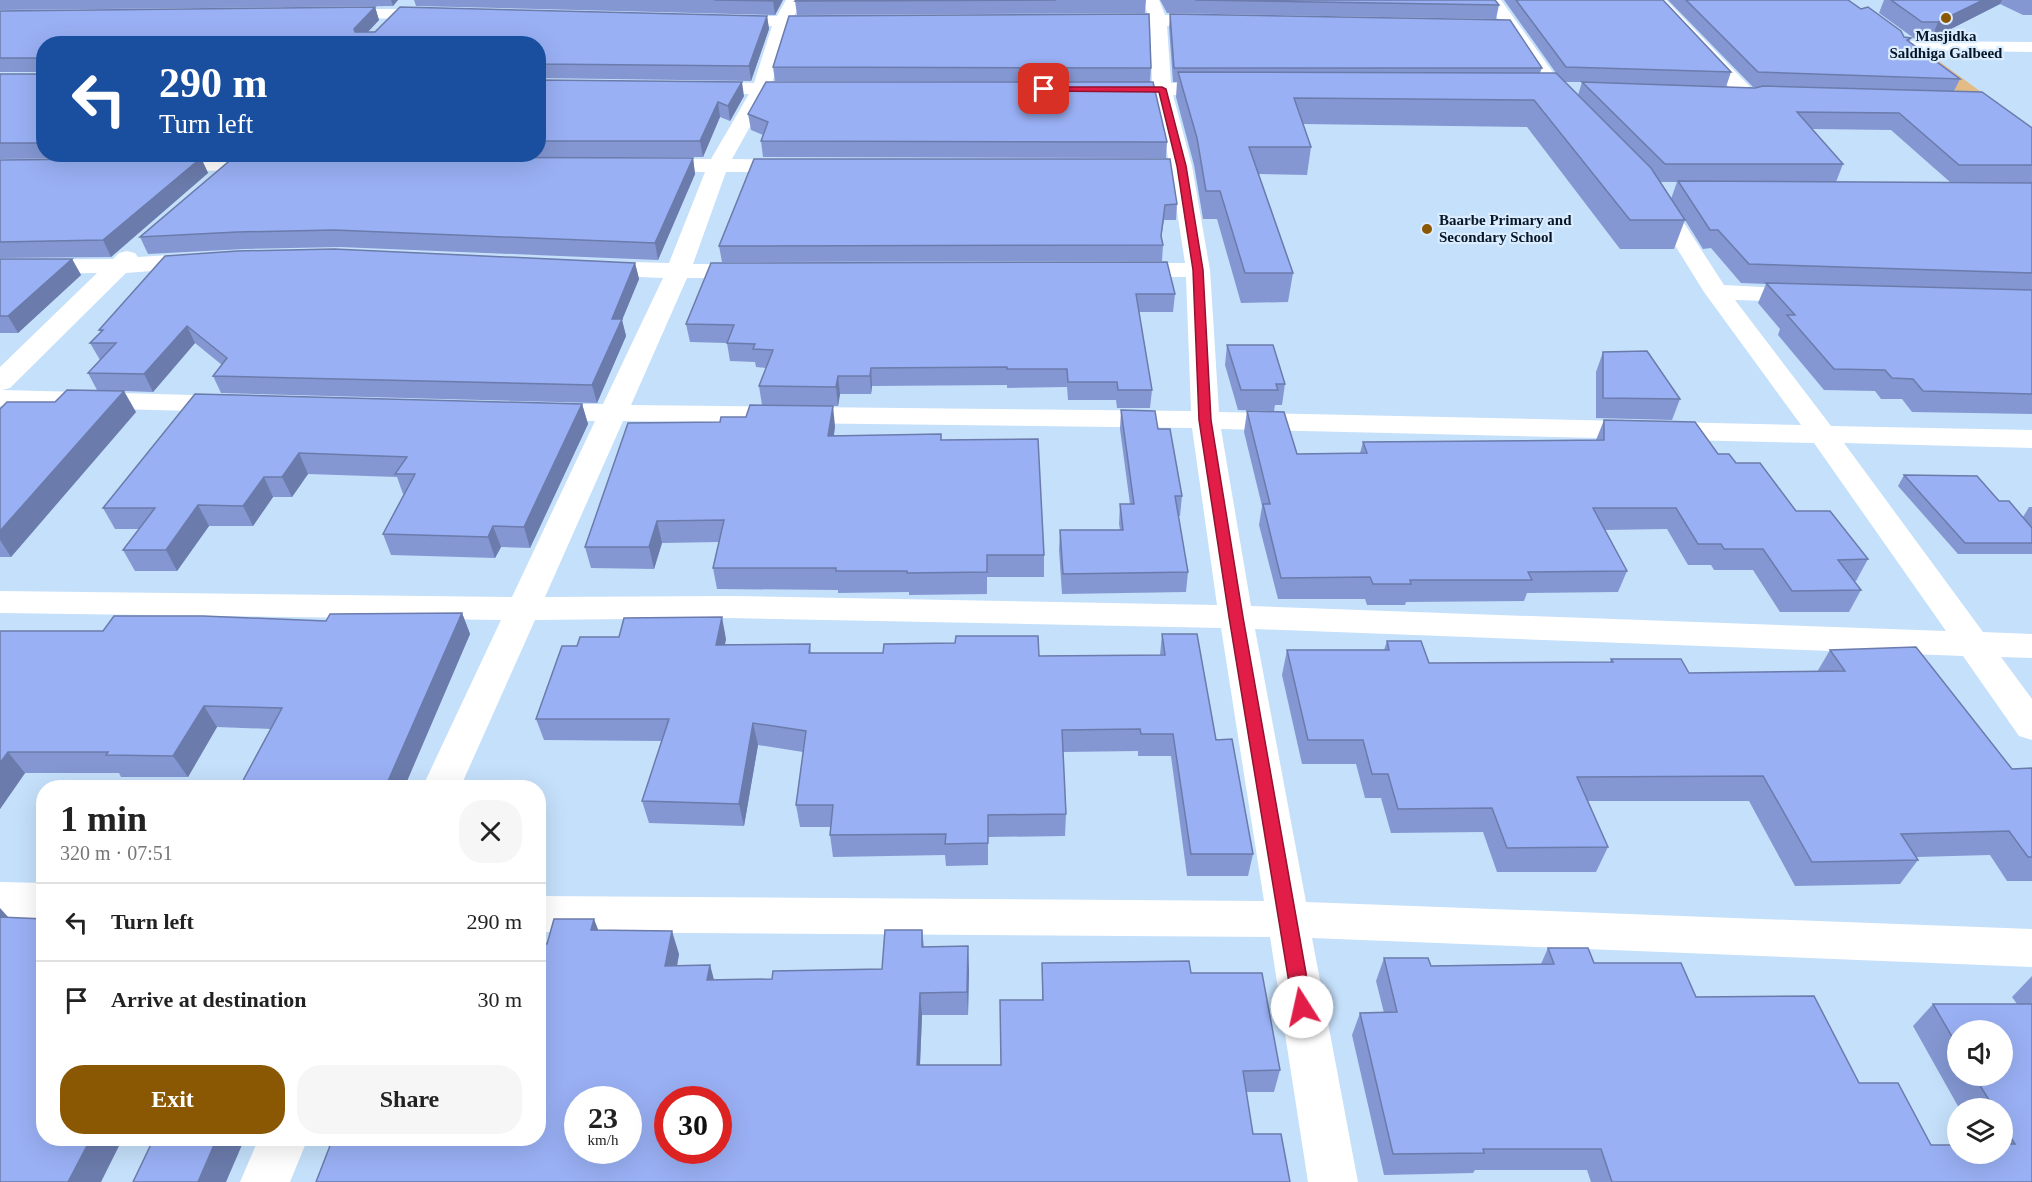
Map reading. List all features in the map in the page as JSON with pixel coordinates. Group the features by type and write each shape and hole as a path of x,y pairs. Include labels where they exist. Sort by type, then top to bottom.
{"main road":[{"path":"1889,33 2032,138"}],"street":[{"path":"383,28 411,0"},
{"path":"1151,0 1158,20 1169,166 1198,270 1205,420 1236,617 1333,1182"},
{"path":"1657,0 1749,97"},
{"path":"712,20 788,11 853,21"},
{"path":"445,780 678,272 718,165 761,89 788,11"},
{"path":"316,14 456,15"},
{"path":"1498,17 1555,90 1587,123"},
{"path":"1087,20 1229,21"},
{"path":"1906,46 2032,47"},
{"path":"679,88 820,89"},
{"path":"1091,89 1233,89"},
{"path":"1726,96 1772,97"},
{"path":"1947,101 1982,102"},
{"path":"140,166 206,162"},
{"path":"207,188 237,162"},
{"path":"260,162 292,165"},
{"path":"635,165 813,166"},
{"path":"1657,187 1716,292 1823,435 2032,726"},
{"path":"0,382 144,243"},
{"path":"0,267 118,266 223,259"},
{"path":"573,267 678,272 772,271"},
{"path":"1104,270 1198,270"},
{"path":"1716,292 1833,295"},
{"path":"0,398 260,405"},
{"path":"519,412 1205,420 2032,439"},
{"path":"0,602 524,609 731,607 1236,617 1975,645 2032,645"},
{"path":"0,900 36,901"},
{"path":"546,914 1287,919 2032,948"},
{"path":"265,1182 281,1146"}],"building":[{"path":"714,0 774,0 773,1"},
{"path":"796,0 1056,0 795,1"},
{"path":"1195,0 1495,0 1499,5"},
{"path":"1516,0 1663,0 1731,72 1566,67"},
{"path":"1686,0 1848,0 1861,9 1868,7 1901,31 1904,37 1911,38 1907,40 1960,79 1758,72"},
{"name":"Masjidka Saldhiga Galbeed","path":"1891,0 1983,0 1938,22 1922,22"},
{"path":"375,7 354,29 355,32 375,32 400,7 767,16 749,66 546,64 546,36 36,36 36,58 0,58 0,11"},
{"path":"1149,14 1151,68 773,67 789,16"},
{"path":"1170,14 1510,20 1542,68 1174,68"},
{"path":"1178,72 1556,73 1651,168 1685,220 1630,220 1534,100 1294,98 1311,147 1249,147 1293,273 1245,273 1220,191 1206,191 1197,138"},
{"path":"0,74 36,74 36,143 0,143"},
{"path":"546,80 742,82 728,106 718,102 700,141 546,141"},
{"path":"766,82 1153,82 1167,142 761,141 768,122 748,114"},
{"path":"1582,82 1982,92 2032,128 2032,165 1959,165 1899,113 1797,112 1843,164 1665,164"},
{"path":"546,158 693,158 655,243 334,230 140,237 228,162 546,162"},
{"path":"754,159 1170,159 1177,204 1165,205 1161,236 1163,245 719,246"},
{"path":"0,160 196,162 103,240 0,242"},
{"path":"1678,181 2032,183 2032,273 1749,264 1718,230 1710,230"},
{"path":"334,249 635,263 612,319 622,319 592,385 213,376 227,358 187,326 144,374 88,373 116,343 90,343 165,256 237,251"},
{"path":"0,259 72,259 8,316 0,316"},
{"path":"1167,262 1175,294 1136,294 1152,390 1118,390 1117,382 1068,382 1067,369 1007,369 1007,367 871,368 870,376 838,376 836,387 759,386 773,350 753,349 755,344 727,343 734,325 686,324 711,263"},
{"path":"1766,283 2032,290 2032,394 1923,391 1913,379 1892,378 1885,370 1834,369 1787,315 1795,315"},
{"path":"1227,345 1273,345 1285,384 1276,384 1278,390 1241,390"},
{"path":"1647,351 1680,399 1603,398 1603,352"},
{"path":"67,390 124,391 0,531 0,409 7,402 55,402"},
{"path":"195,394 582,404 524,527 493,526 488,537 383,534 415,474 395,474 407,457 299,453 282,477 264,477 243,506 198,505 166,550 123,550 155,508 103,508"},
{"path":"750,405 833,406 828,436 941,434 941,440 1038,439 1044,555 987,555 987,572 907,573 907,571 836,571 836,568 713,568 724,520 657,521 649,547 585,547 628,423 720,422 721,417 746,417"},
{"path":"1121,410 1155,411 1158,429 1170,429 1182,496 1175,496 1188,572 1063,574 1060,530 1123,530 1120,504 1134,504"},
{"path":"1247,411 1284,412 1297,454 1367,453 1363,442 1604,440 1604,420 1695,422 1718,454 1729,454 1736,463 1760,463 1796,511 1830,511 1868,559 1838,560 1861,590 1792,591 1763,549 1724,549 1721,544 1698,544 1676,508 1593,508 1627,571 1528,572 1532,580 1410,580 1411,584 1373,584 1370,577 1281,578 1263,504 1270,504"},
{"path":"1904,475 1977,476 1999,501 2009,501 2032,528 2032,543 1965,543"},
{"path":"462,613 389,780 243,780 282,708 204,706 173,756 106,755 108,752 8,752 0,763 0,631 103,631 114,616 203,616 326,621 330,614"},
{"path":"722,617 716,645 810,644 809,653 883,653 884,644 955,643 956,636 1038,636 1039,656 1165,655 1162,634 1197,634 1216,740 1232,739 1253,854 1191,854 1173,734 1141,734 1140,729 1062,730 1066,814 988,815 988,843 945,844 946,834 830,835 833,805 796,805 806,731 753,723 739,804 642,801 669,719 536,719 562,646 577,646 580,637 619,637 624,618"},
{"path":"1387,641 1421,641 1429,663 1613,662 1611,659 1681,659 1689,673 1845,671 1830,650 1916,647 2012,769 2032,768 2032,857 2028,857 2009,831 1901,834 1918,860 1812,862 1763,776 1577,777 1608,847 1507,848 1492,808 1398,809 1388,774 1372,774 1363,740 1308,740 1287,650 1389,650"},
{"path":"0,917 36,919 36,1146 87,1146 68,1182 0,1182"},
{"path":"554,919 594,919 591,930 672,931 665,966 710,965 707,980 772,979 773,971 882,969 885,930 922,930 922,947 968,946 967,992 920,993 917,1065 1001,1065 1000,1000 1043,1000 1042,963 1189,961 1191,973 1262,973 1280,1070 1243,1071 1253,1134 1281,1134 1290,1182 316,1182 330,1146 546,1146 546,944"},
{"path":"1548,948 1588,948 1594,963 1681,963 1696,997 1814,996 1859,1083 1898,1083 1931,1145 1947,1145 1947,1164 2013,1164 2013,1144 2015,1144 2013,1141 2013,1098 1988,1098 1980,1086 2013,1086 2013,1020 1947,1020 1947,1028 1933,1004 2032,1004 2032,1182 1612,1182 1601,1149 1483,1149 1484,1153 1393,1154 1360,1013 1397,1012 1384,958 1428,958 1431,966 1554,964"},
{"path":"150,1146 214,1146 198,1182 133,1182"}],"place":[{"name":"Masjidka Saldhiga Galbeed","path":"1946,18"},
{"name":"Baarbe Primary and Secondary School","path":"1427,229"}],"route":[{"path":"1044,89 1162,89 1181,166 1198,270 1205,420 1302,1007"}]}
